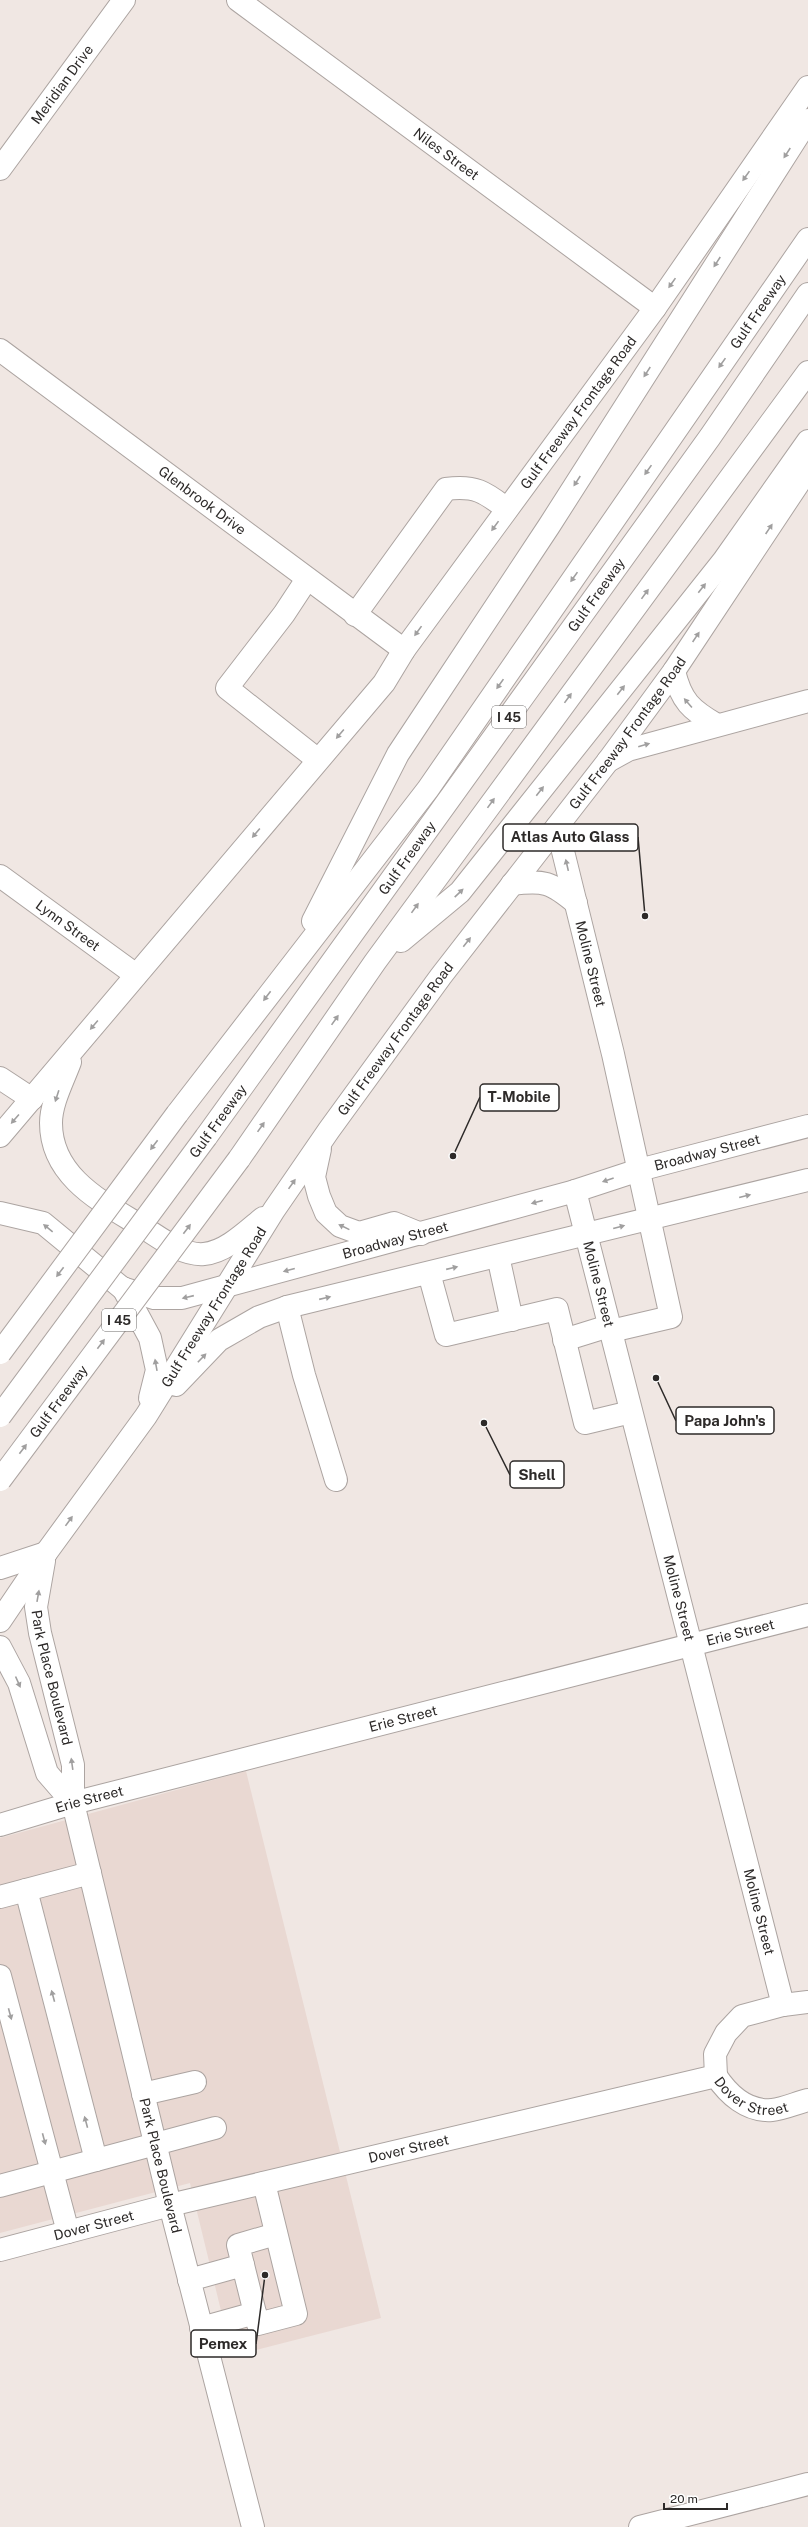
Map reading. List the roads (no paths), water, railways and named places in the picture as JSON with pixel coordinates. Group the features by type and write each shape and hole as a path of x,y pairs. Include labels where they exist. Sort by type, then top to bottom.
{"main road":[{"name":"Meridian Drive","path":"0,168 124,0"},
{"name":"Niles Street","path":"238,0 655,308"},
{"name":"Gulf Freeway Frontage Road","path":"0,1136 384,683 404,650 655,308 808,87"},
{"path":"290,965 398,754 549,526 808,120"},
{"name":"Gulf Freeway","path":"0,1353 290,965 428,789 808,239"},
{"name":"Gulf Freeway","path":"0,1416 206,1137 710,437 808,294"},
{"name":"Glenbrook Drive","path":"0,350 404,650"},
{"name":"Gulf Freeway","path":"0,1480 239,1159 375,962 808,372"},
{"path":"375,962 460,892 724,560 808,441"},
{"name":"Gulf Freeway Frontage Road","path":"0,1621 46,1553 146,1416 274,1210 321,1142 441,976 608,761 674,671 808,469"},
{"path":"355,615 446,488 466,486 486,492 508,509"},
{"path":"307,579 284,614 227,688 318,760"},
{"path":"674,671 678,691 686,703 698,714 717,725"},
{"path":"608,761 628,750 808,701"},
{"name":"Moline Street","path":"557,827 576,903 671,1316 610,1329"},
{"name":"Lynn Street","path":"0,876 136,975"},
{"path":"512,884 534,881 546,883 558,888 576,903"},
{"path":"76,1046 56,1099 51,1124 57,1150 70,1175 85,1191 176,1248 202,1254 230,1243 274,1210"},
{"path":"0,1078 32,1099"},
{"name":"Broadway Street","path":"0,1213 43,1223 122,1288 154,1298 182,1298 575,1191 638,1170 808,1126"},
{"path":"321,1142 314,1177 326,1213 340,1226 359,1233 394,1224 421,1234"},
{"path":"146,1416 219,1340 259,1317 287,1307 586,1236 649,1218 808,1180"},
{"name":"Moline Street","path":"575,1191 783,2005"},
{"path":"498,1256 512,1320"},
{"path":"429,1273 446,1335 557,1308 584,1423 631,1412"},
{"path":"122,1288 150,1338 157,1370 146,1416"},
{"path":"287,1307 304,1375 336,1480"},
{"path":"564,1340 610,1329"},
{"path":"0,1568 46,1553"},
{"name":"Park Place Boulevard","path":"46,1553 36,1607 40,1633 73,1765 73,1803 170,2205 253,2527"},
{"name":"Erie Street","path":"0,1825 73,1803 808,1615"},
{"name":"Park Place Boulevard","path":"0,1647 19,1683 47,1773 73,1803"},
{"path":"0,1897 90,1873"},
{"path":"26,1890 96,2160"},
{"path":"0,1976 68,2232"},
{"path":"716,2076 715,2054 726,2033 742,2016 783,2005 808,2002"},
{"name":"Dover Street","path":"0,2250 170,2205 716,2076 728,2093 749,2106 771,2110 808,2102"},
{"path":"143,2094 195,2082"},
{"path":"0,2186 215,2128"},
{"path":"264,2183 296,2314 258,2324 238,2245 276,2234"},
{"path":"189,2280 243,2265"},
{"path":"201,2328 255,2314"},
{"path":"640,2527 666,2524 808,2484"}],"place":[{"name":"Atlas Auto Glass","path":"645,916"},
{"name":"T-Mobile","path":"453,1156"},
{"name":"Papa John's","path":"656,1378"},
{"name":"Shell","path":"484,1423"},
{"name":"Pemex","path":"265,2275"}]}
